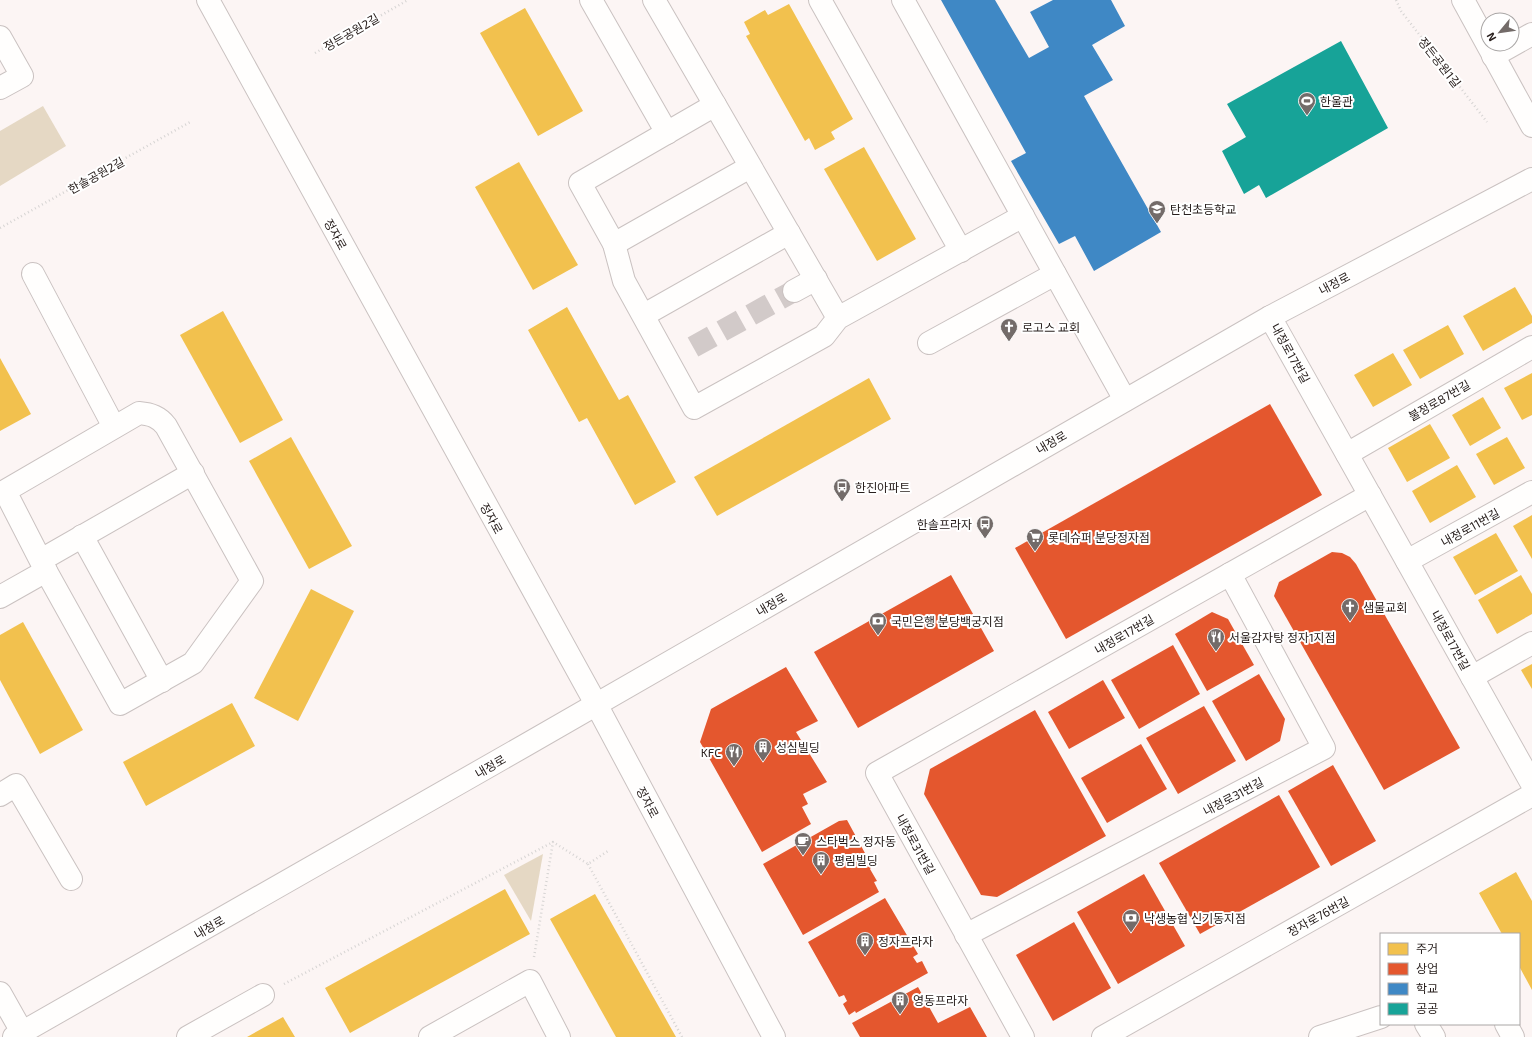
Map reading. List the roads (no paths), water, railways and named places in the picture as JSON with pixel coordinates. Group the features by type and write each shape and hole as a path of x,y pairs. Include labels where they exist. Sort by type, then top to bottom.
{"street":[{"name":"정자로","path":"208,0 596,704 774,1037"},
{"path":"591,0 667,133"},
{"path":"654,0 838,318"},
{"path":"820,0 961,251"},
{"path":"903,0 1125,400"},
{"path":"1463,0 1532,126"},
{"path":"1493,56 1532,34"},
{"path":"0,37 22,76 0,88"},
{"path":"715,105 580,183 614,244 624,281 694,408 824,336 838,318 1022,216"},
{"path":"614,244 750,166"},
{"name":"내정로","path":"18,1035 1270,317 1532,179"},
{"path":"644,315 789,233"},
{"path":"32,274 114,427"},
{"path":"929,343 1055,274"},
{"path":"794,291 816,279"},
{"name":"내정로17번길","path":"1270,317 1532,784"},
{"name":"불정로87번길","path":"1347,454 1532,347"},
{"path":"139,413 150,414 161,419 193,473 252,581 193,663 120,704 44,566 5,491 139,413"},
{"path":"0,597 44,566 82,536 193,473"},
{"name":"내정로11번길","path":"1407,561 1532,492"},
{"name":"내정로17번길","path":"877,773 1370,495"},
{"path":"82,536 162,681"},
{"name":"내정로31번길","path":"966,935 1324,748 1230,574"},
{"path":"1472,677 1532,643"},
{"name":"내정로31번길","path":"877,773 1023,1037"},
{"path":"0,795 16,785 71,878"},
{"name":"정자로76번길","path":"1103,1037 1532,795"},
{"path":"430,1037 530,981 556,1036"},
{"path":"0,993 18,1035"},
{"path":"188,1037 263,995"},
{"path":"1320,1037 1380,1017"},
{"path":"1427,1025 1434,1037"},
{"path":"1507,1025 1513,1037"}],"tunnel":[{"path":"693,347 794,291"}],"place":[{"name":"한울관","path":"1307,116"},
{"name":"탄천초등학교","path":"1157,224"},
{"name":"로고스 교회","path":"1009,342"},
{"name":"한진아파트","path":"842,502"},
{"name":"한솔프라자","path":"985,539"},
{"name":"롯데슈퍼 분당정자점","path":"1035,552"},
{"name":"샘물교회","path":"1350,622"},
{"name":"국민은행 분당백궁지점","path":"878,636"},
{"name":"서울감자탕 정자1지점","path":"1216,652"},
{"name":"성심빌딩","path":"763,762"},
{"name":"KFC","path":"734,767"},
{"name":"스타벅스 정자동","path":"803,856"},
{"name":"평림빌딩","path":"821,875"},
{"name":"낙생농협 신기동지점","path":"1131,933"},
{"name":"정자프라자","path":"865,956"},
{"name":"영동프라자","path":"900,1015"}]}
